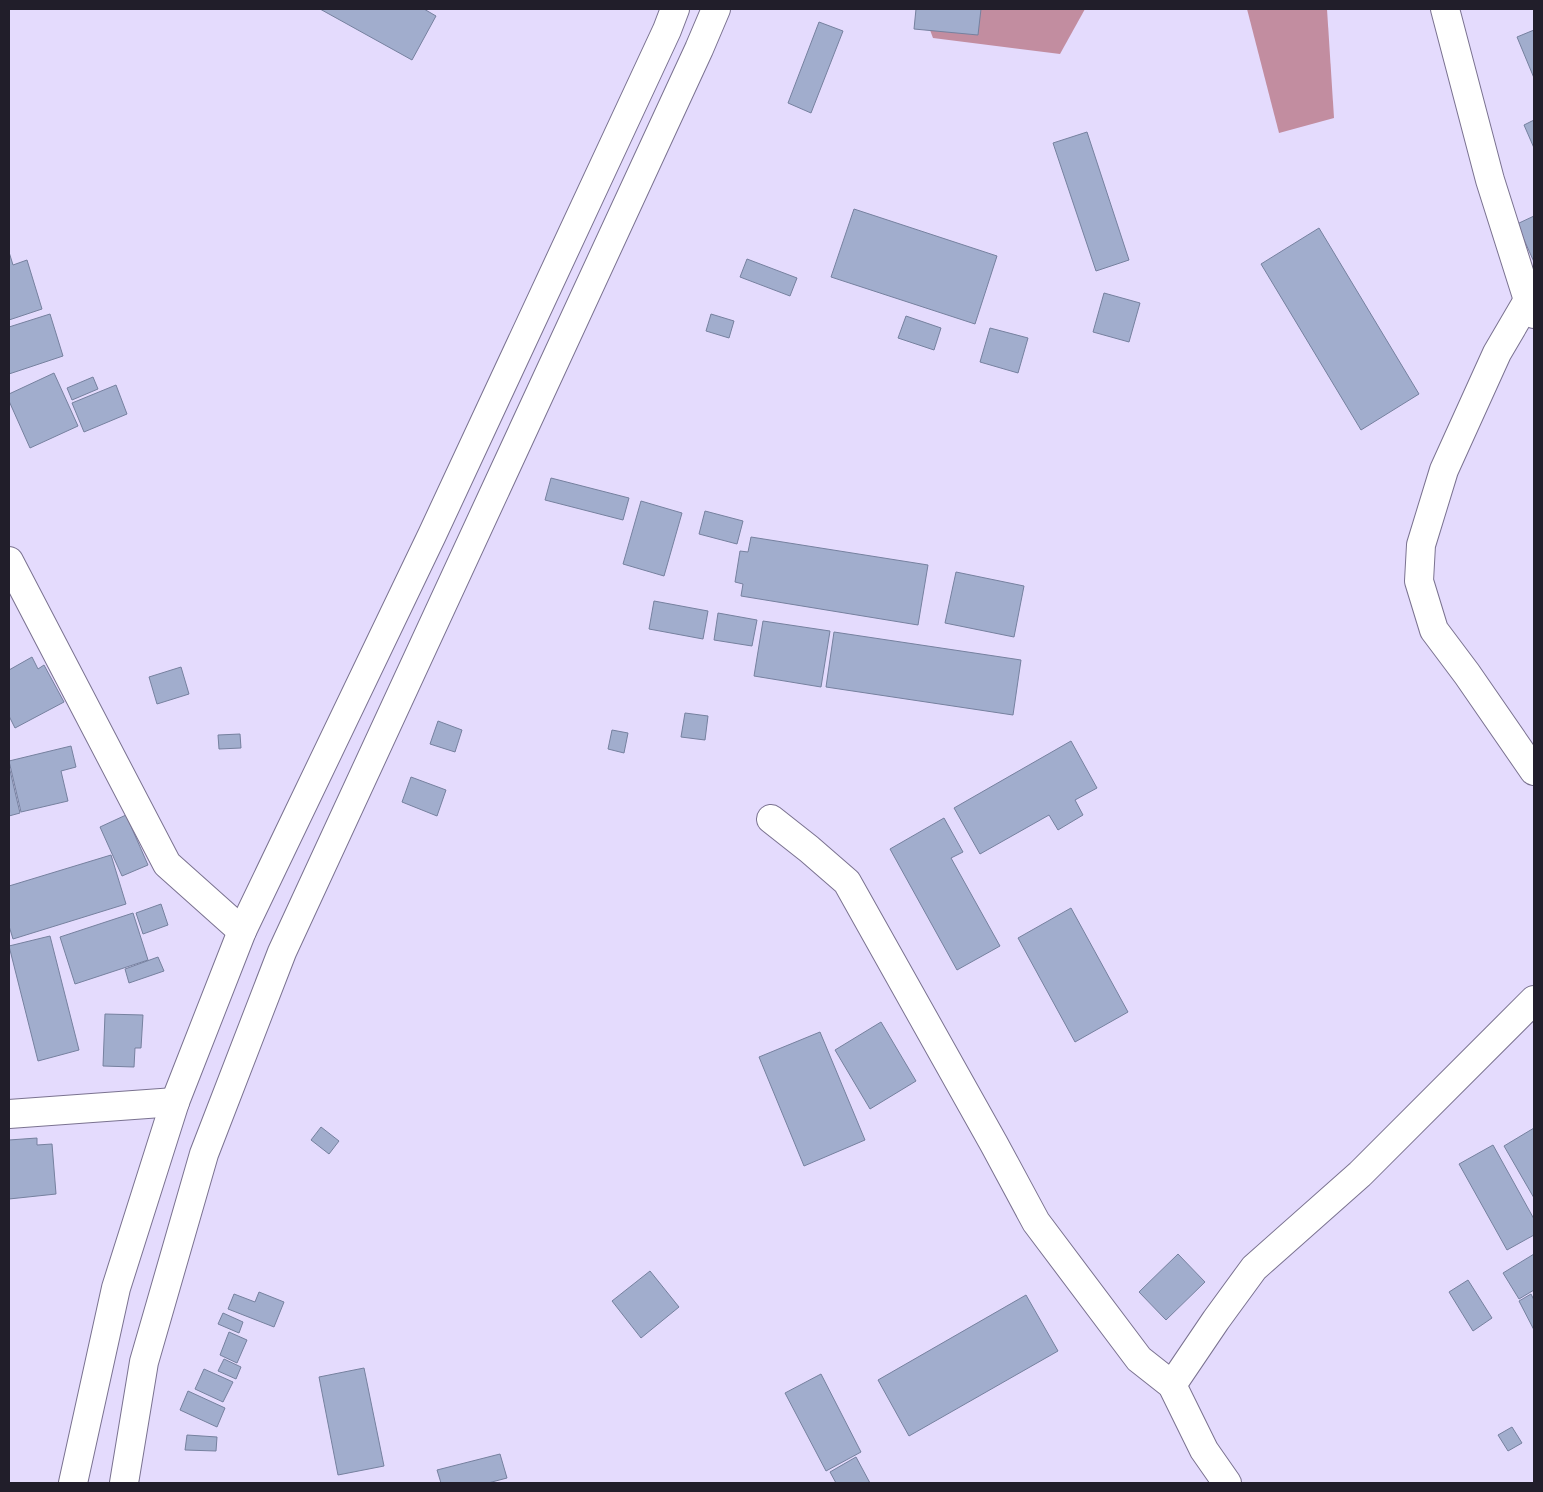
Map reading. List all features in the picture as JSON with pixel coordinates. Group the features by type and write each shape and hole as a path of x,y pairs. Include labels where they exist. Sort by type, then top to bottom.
{"main road":[{"path":"73,1483 116,1288 175,1102 242,931 432,535 667,30 675,9"},
{"path":"124,1483 144,1362 204,1154 282,952 716,9"},
{"path":"1445,9 1490,180 1532,303 1497,353 1444,470 1421,545 1419,581 1434,630 1534,771"},
{"path":"9,561 167,864 242,931"},
{"path":"771,819 846,882 1036,1222 1139,1358 1172,1385 1204,1450 1226,1483"},
{"path":"1172,1385 1254,1268 1360,1174 1534,1000"},
{"path":"9,1114 175,1102"}],"shaded area":[{"path":"922,9 1085,9 1060,54 933,38"},
{"path":"1247,9 1327,9 1334,118 1279,133"}],"building":[{"path":"320,9 424,9 436,16 412,60"},
{"path":"916,9 981,9 978,35 914,29"},
{"path":"819,22 843,31 811,113 788,103"},
{"path":"1534,30 1534,78 1517,37"},
{"path":"1534,120 1534,148 1524,125"},
{"path":"1087,132 1129,260 1096,271 1053,143"},
{"path":"854,209 997,256 975,324 831,277"},
{"path":"1534,216 1534,262 1517,224"},
{"path":"1319,228 1419,394 1361,430 1261,264"},
{"path":"9,252 13,265 27,260 42,309 9,320"},
{"path":"747,259 797,278 790,296 740,277"},
{"path":"1104,293 1140,303 1129,342 1093,332"},
{"path":"50,314 63,356 9,374 9,327"},
{"path":"711,314 734,321 729,338 706,331"},
{"path":"906,316 941,328 934,350 898,338"},
{"path":"990,328 1028,338 1018,373 980,362"},
{"path":"54,373 78,426 30,448 9,401 9,394"},
{"path":"93,377 98,389 72,400 67,388"},
{"path":"116,385 127,414 84,432 72,403"},
{"path":"551,478 629,498 623,520 545,500"},
{"path":"641,501 682,513 664,576 623,564"},
{"path":"705,511 743,521 737,544 699,534"},
{"path":"751,537 928,565 918,625 741,596 743,584 735,582 740,551 748,552"},
{"path":"956,572 1024,586 1014,637 945,623"},
{"path":"654,601 708,611 703,639 649,629"},
{"path":"718,613 757,620 752,646 714,640"},
{"path":"763,621 830,631 821,687 754,676"},
{"path":"834,632 1021,660 1013,715 826,687"},
{"path":"32,657 38,669 44,665 64,702 15,728 9,716 9,670"},
{"path":"181,667 189,694 157,704 149,677"},
{"path":"685,713 708,716 705,740 681,737"},
{"path":"438,721 462,730 455,752 430,744"},
{"path":"612,730 628,733 624,753 608,749"},
{"path":"240,734 241,748 219,749 218,735"},
{"path":"1071,741 1097,788 1075,800 1083,815 1058,830 1049,815 980,854 954,808"},
{"path":"71,746 76,767 61,771 68,801 21,812 9,761"},
{"path":"9,766 20,813 9,816"},
{"path":"411,777 446,790 437,816 402,802"},
{"path":"126,815 148,865 122,876 100,827"},
{"path":"944,818 963,852 951,858 1000,946 957,970 890,849"},
{"path":"111,855 126,904 13,939 9,926 9,886"},
{"path":"161,904 168,925 143,934 136,913"},
{"path":"1071,908 1128,1012 1075,1042 1018,938"},
{"path":"133,913 148,960 75,984 60,937"},
{"path":"50,936 79,1050 38,1061 9,946"},
{"path":"158,957 164,971 129,983 125,969"},
{"path":"105,1014 143,1015 141,1048 135,1048 134,1067 103,1066"},
{"path":"881,1022 916,1081 870,1109 835,1050"},
{"path":"820,1032 865,1140 804,1166 759,1057"},
{"path":"321,1127 339,1141 329,1154 311,1140"},
{"path":"1534,1128 1534,1198 1504,1146"},
{"path":"37,1138 37,1145 52,1144 56,1194 9,1199 9,1140"},
{"path":"1493,1145 1534,1219 1534,1235 1507,1250 1459,1164"},
{"path":"1178,1254 1205,1282 1166,1320 1139,1292"},
{"path":"1534,1254 1534,1290 1519,1299 1503,1273"},
{"path":"650,1271 679,1307 641,1338 612,1301"},
{"path":"1468,1280 1492,1318 1473,1331 1449,1292"},
{"path":"259,1292 284,1302 274,1327 228,1309 234,1294 255,1302"},
{"path":"1531,1294 1534,1300 1534,1330 1519,1301"},
{"path":"1026,1295 1058,1351 909,1436 878,1380"},
{"path":"223,1313 243,1322 239,1333 218,1324"},
{"path":"229,1332 247,1340 237,1363 220,1355"},
{"path":"224,1359 241,1367 236,1379 218,1371"},
{"path":"364,1368 384,1466 338,1475 319,1377"},
{"path":"204,1369 233,1382 223,1402 195,1389"},
{"path":"821,1374 861,1452 826,1471 785,1393"},
{"path":"188,1391 225,1408 217,1427 180,1410"},
{"path":"1512,1427 1522,1443 1508,1451 1498,1435"},
{"path":"187,1435 217,1437 216,1451 185,1450"},
{"path":"500,1454 507,1478 488,1483 441,1483 437,1470"},
{"path":"856,1457 870,1483 836,1483 830,1472"}]}
